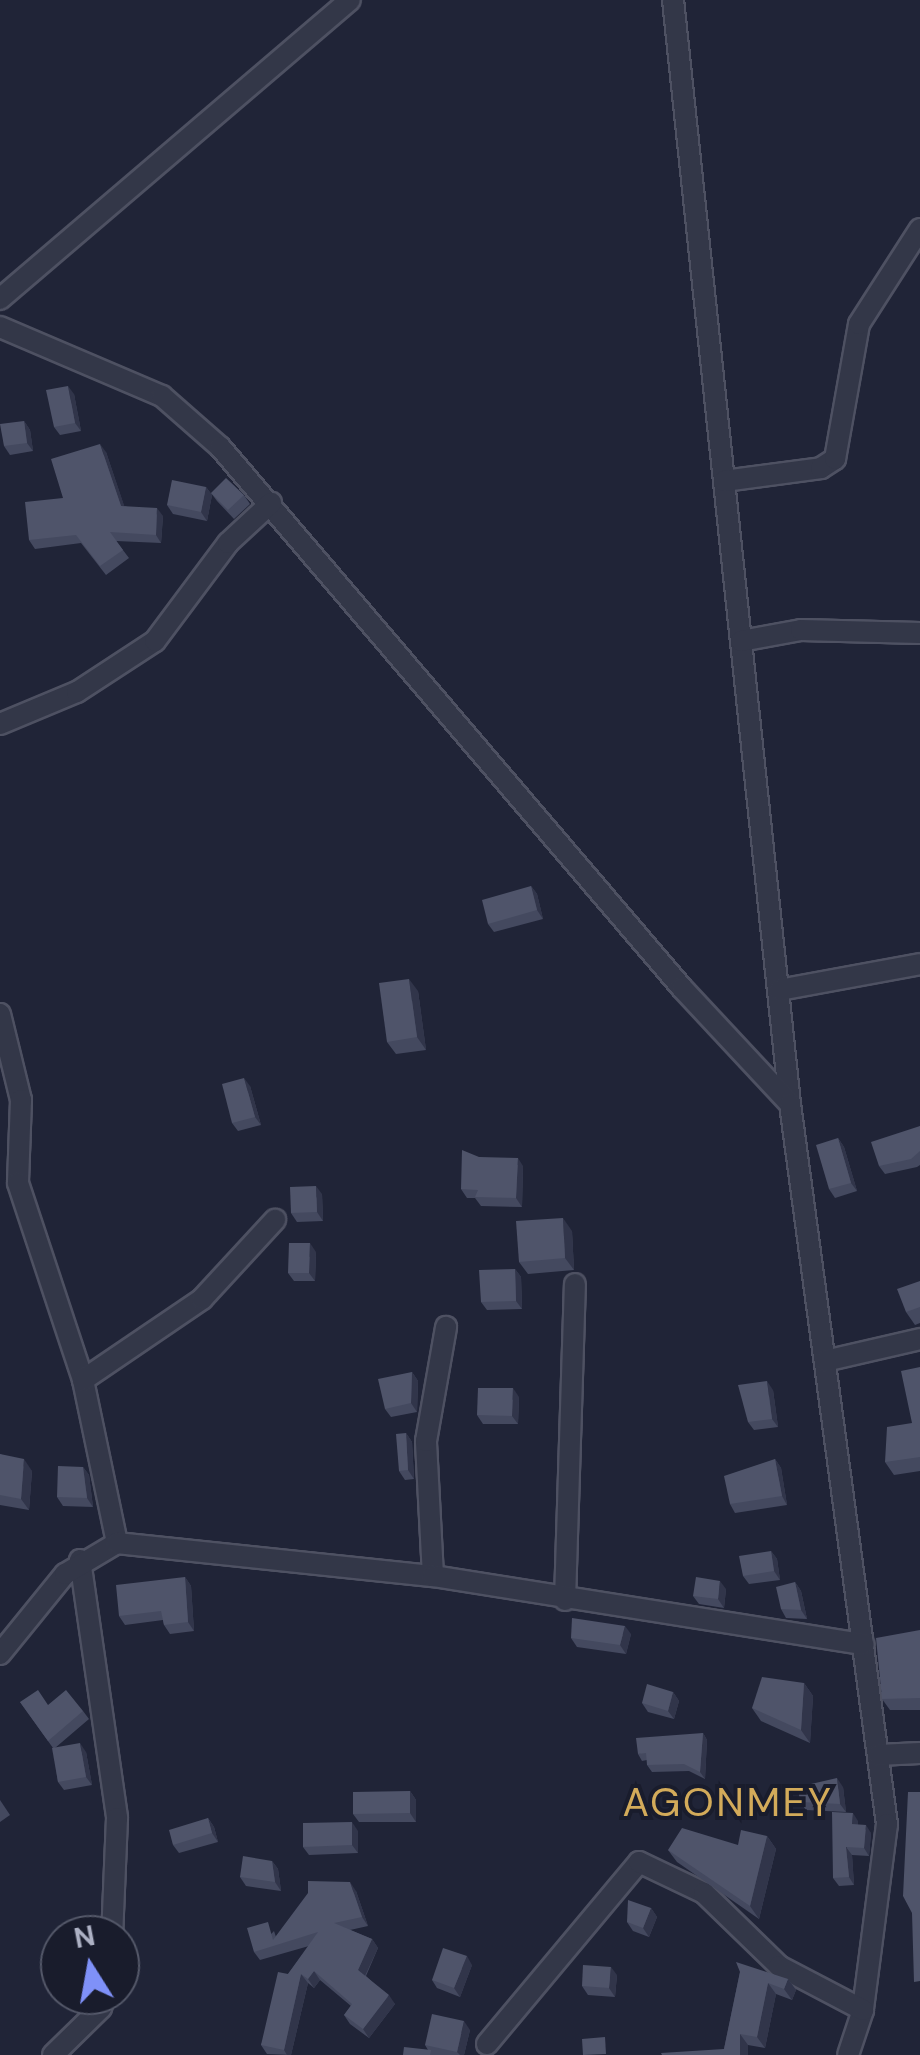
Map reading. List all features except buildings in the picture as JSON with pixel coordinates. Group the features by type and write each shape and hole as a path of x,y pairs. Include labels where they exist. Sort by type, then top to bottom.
{"street":[{"path":"0,300 350,0"},
{"path":"673,0 790,1104 888,1824 863,2010 848,2055"},
{"path":"724,481 821,468 835,459 859,324 920,229"},
{"path":"0,326 162,396 220,446 643,943 790,1104"},
{"path":"0,724 77,692 155,642 228,543 271,503"},
{"path":"741,641 801,630 920,633"},
{"path":"779,990 920,964"},
{"path":"0,1014 21,1100 18,1183 83,1380 117,1543"},
{"path":"83,1380 202,1299 275,1220"},
{"path":"565,1600 575,1284"},
{"path":"433,1576 426,1440 446,1327"},
{"path":"825,1361 920,1339"},
{"path":"0,1654 80,1560 117,1543 433,1576 565,1600 864,1644"},
{"path":"80,1560 117,1818 113,1915"},
{"path":"878,1755 920,1754"},
{"path":"487,2044 639,1862 704,1893 779,1966 863,2010"},
{"path":"52,2055 94,2015"}],"district":[{"name":"AGONMEY","path":"728,1802"}]}
